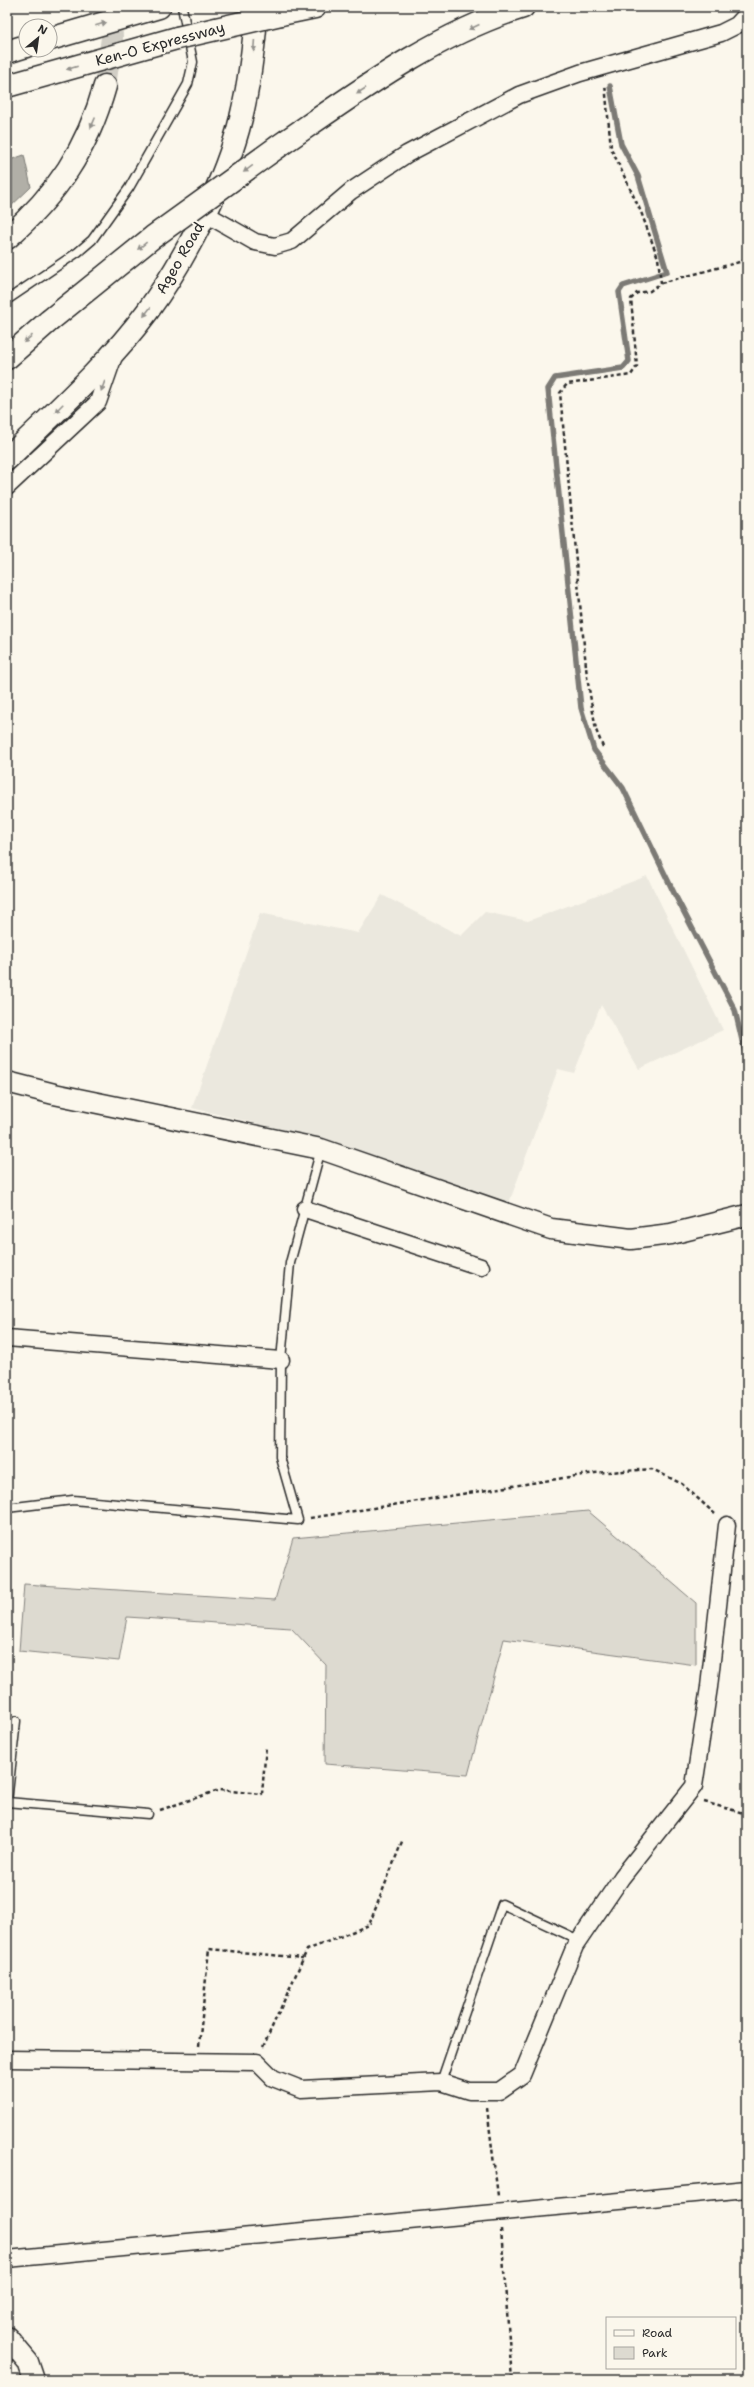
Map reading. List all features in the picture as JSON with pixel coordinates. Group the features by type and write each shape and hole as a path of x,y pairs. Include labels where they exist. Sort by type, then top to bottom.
{"highway":[{"path":"58,37 159,7"},
{"name":"Ageo Road","path":"7,459 117,349 147,312 171,277 206,214 241,118 253,56 257,7"},
{"name":"Ken-O Expressway","path":"7,86 177,38 315,7"},
{"path":"7,358 48,321 153,237 279,146 394,69 434,46 481,23 523,7"},
{"path":"7,52 18,49"},
{"path":"7,238 36,212 56,189 85,142 97,114 105,86"}],"street":[{"path":"206,214 255,242 275,246 292,241 351,191 407,154 519,95 580,73 603,68 721,33 737,25 747,14"},
{"path":"7,487 98,402 117,349"},
{"path":"7,1082 54,1094 321,1149 551,1229 631,1239 671,1234 747,1215"},
{"path":"305,1209 481,1266"},
{"path":"7,1338 281,1360"},
{"path":"7,2059 257,2062 273,2078 301,2088 441,2082 468,2091 499,2091 522,2075 579,1940 622,1877 694,1786 728,1525"},
{"path":"7,2259 747,2189"},
{"path":"7,2337 28,2362 34,2380"}],"lane":[{"path":"7,300 78,252 92,240 129,188 188,84 192,62 182,7"},
{"path":"7,1508 73,1500 298,1520 280,1456 281,1360 290,1263 321,1149"},
{"path":"16,1721 7,1802 148,1814"},
{"path":"441,2082 502,1904 579,1940"}],"path":[{"path":"603,68 611,148 641,212 658,258 661,283"},
{"path":"603,747 596,730 586,677 560,393 567,384 631,375 638,366 631,299 637,292 650,291 661,283 747,260"},
{"path":"298,1520 595,1473 652,1469 682,1484 728,1525"},
{"path":"148,1814 219,1790 262,1794 266,1746"},
{"path":"686,1798 747,1814"},
{"path":"257,2062 307,1950 369,1925 403,1839"},
{"path":"197,2061 209,1949 303,1958"},
{"path":"486,2091 500,2212 512,2380"}],"shaded area":[{"path":"24,155 31,187 7,210 7,161"},
{"path":"647,876 723,1030 639,1069 601,1005 574,1073 558,1069 509,1203 325,1140 192,1108 260,913 358,933 382,895 461,936 485,912 528,921"}],"green space":[{"path":"588,1511 696,1603 696,1665 504,1639 468,1775 325,1764 326,1665 291,1628 127,1617 119,1661 19,1651 24,1584 275,1600 293,1538"}],"waterway":[{"path":"610,86 621,144 638,176 667,272 623,286 619,292 629,361 623,368 555,378 548,389 581,708 594,750 623,788 675,895 735,1010 747,1062"}],"tunnel":[{"path":"105,86 112,38 111,7"}]}
